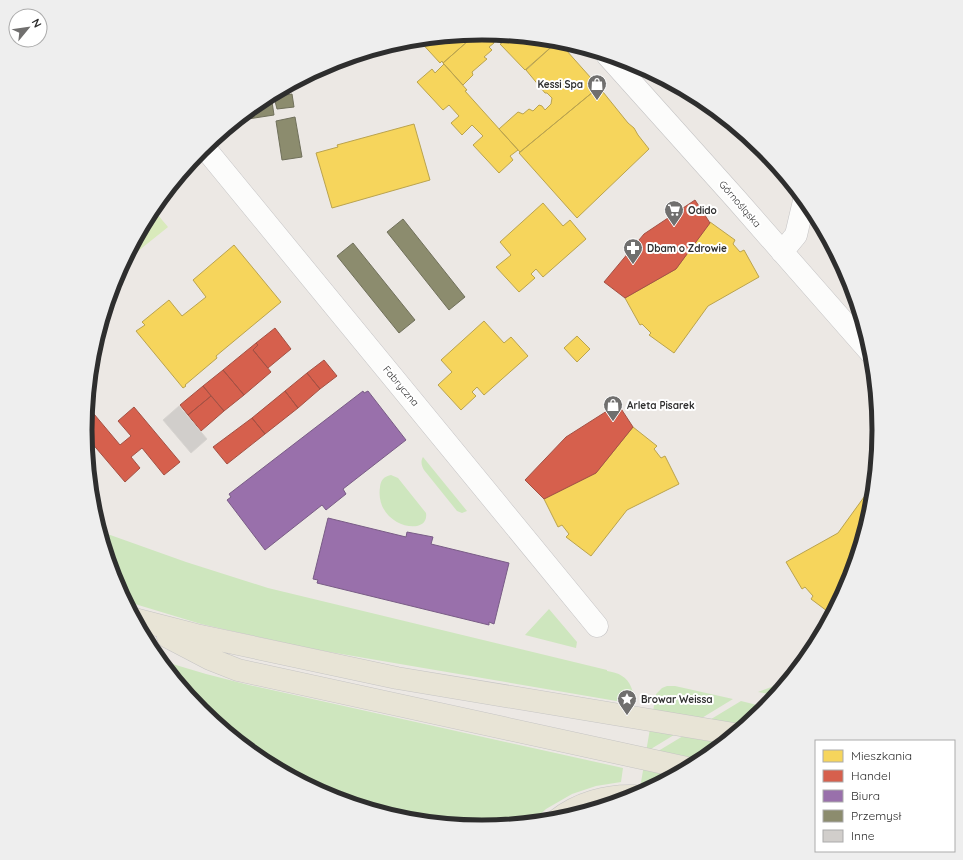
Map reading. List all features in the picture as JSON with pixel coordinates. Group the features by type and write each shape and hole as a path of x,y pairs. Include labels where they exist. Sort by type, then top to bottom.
{"main road":[{"path":"142,621 196,635 397,678 727,733"},
{"path":"143,624 210,659 238,670 679,766"},
{"path":"576,809 600,799 611,798"}],"street":[{"name":"Górnośląska","path":"615,64 861,342"},
{"name":"Fabryczna","path":"208,152 597,626"},
{"path":"782,252 796,235 802,208"}],"green space":[{"path":"157,214 168,227 134,254"},
{"path":"423,457 467,511 462,513 457,511 424,470 421,462"},
{"path":"391,475 398,478 426,513 425,521 420,525 412,526 402,524 393,519 385,511 380,501 380,487 383,479"},
{"path":"106,533 186,562 268,588 607,670 620,675 628,681 633,693 634,704 312,649 201,624 133,603 121,579"},
{"path":"549,609 577,642 576,648 525,635"},
{"path":"169,663 249,685 623,768 621,782 596,786 572,794 546,809 538,816 507,819 482,820 431,817 381,807 332,790 286,768 244,739 206,706 188,687"},
{"path":"777,685 769,694 758,692"},
{"path":"667,686 675,686 733,699 646,752 656,694 662,688"},
{"path":"741,701 758,705 739,723 698,754 676,768 640,786 645,759"}],"building: Mieszkania":[{"path":"493,40 494,43 489,47 492,50 484,57 487,59 472,72 473,75 463,85 443,63 468,41"},
{"path":"468,41 443,63 442,61 440,63 423,44"},
{"path":"500,41 552,46 525,70 500,44 502,43"},
{"path":"552,46 558,47 565,49 599,87 520,152 499,129 518,112 523,114 529,109 533,111 539,105 545,110 551,104 552,98 545,93 526,70"},
{"path":"444,64 467,90 465,91 518,150 510,156 513,160 499,173 473,145 483,136 472,125 462,135 451,123 459,116 449,105 443,110 417,82 432,69 435,73"},
{"path":"599,87 628,123 634,128 649,149 577,218 519,153"},
{"path":"414,124 430,180 332,208 316,153 338,147 337,145"},
{"path":"543,203 563,226 570,220 586,239 543,277 536,269 531,274 535,278 519,292 496,267 511,255 500,242"},
{"path":"710,222 735,240 733,244 740,252 744,250 759,277 708,306 674,353 649,335 651,333 642,324 640,325 625,298 676,269"},
{"path":"234,245 281,302 216,356 217,358 183,388 136,331 145,325 142,322 169,300 182,316 206,297 193,280"},
{"path":"484,321 504,343 511,337 528,356 484,395 477,387 472,392 476,396 461,410 438,385 452,372 441,360"},
{"path":"577,336 590,349 577,362 564,348"},
{"path":"633,427 657,446 654,449 661,458 665,456 679,484 627,510 591,556 566,537 569,534 562,525 558,527 544,499 596,473"},
{"path":"866,495 851,555 842,579 826,611 811,599 813,596 805,587 802,589 786,562 838,533"}],"building: Handel":[{"path":"695,200 710,223 676,269 625,298 604,282 644,234"},
{"path":"275,328 291,349 268,368 253,350 258,345 256,343"},
{"path":"256,343 258,345 253,350 271,372 244,395 223,370"},
{"path":"324,360 337,376 320,389 307,373"},
{"path":"223,370 244,395 224,411 203,386"},
{"path":"307,373 320,389 298,408 285,391"},
{"path":"203,386 211,396 188,415 180,405"},
{"path":"285,391 298,408 265,434 252,418"},
{"path":"211,396 224,411 201,431 188,415"},
{"path":"618,404 633,427 596,473 544,499 525,480 566,437"},
{"path":"134,407 180,462 164,475 142,448 131,457 140,468 125,482 92,443 92,416 94,414 120,445 131,436 118,421"},
{"path":"252,418 265,434 227,464 213,447"}],"building: Biura":[{"path":"363,391 364,393 368,391 406,440 343,489 346,494 326,510 322,505 265,550 227,500 231,497 229,494"},
{"path":"328,518 406,537 407,532 433,537 431,544 509,563 494,624 489,622 489,625 317,583 318,580 313,579"}],"building: Przemysł":[{"path":"292,94 294,107 277,109 275,100 281,96"},
{"path":"272,102 274,115 246,119"},
{"path":"295,117 302,157 282,160 276,121"},
{"path":"403,219 465,297 449,310 387,232"},
{"path":"353,243 415,320 399,333 337,256"}],"building: Inne":[{"path":"179,406 207,439 191,453 163,420"}],"place":[{"name":"Kessi Spa","path":"597,101"},
{"name":"Odido","path":"674,227"},
{"name":"Dbam o Zdrowie","path":"633,265"},
{"name":"Arleta Pisarek","path":"613,422"},
{"name":"Browar Weissa","path":"627,716"}]}
